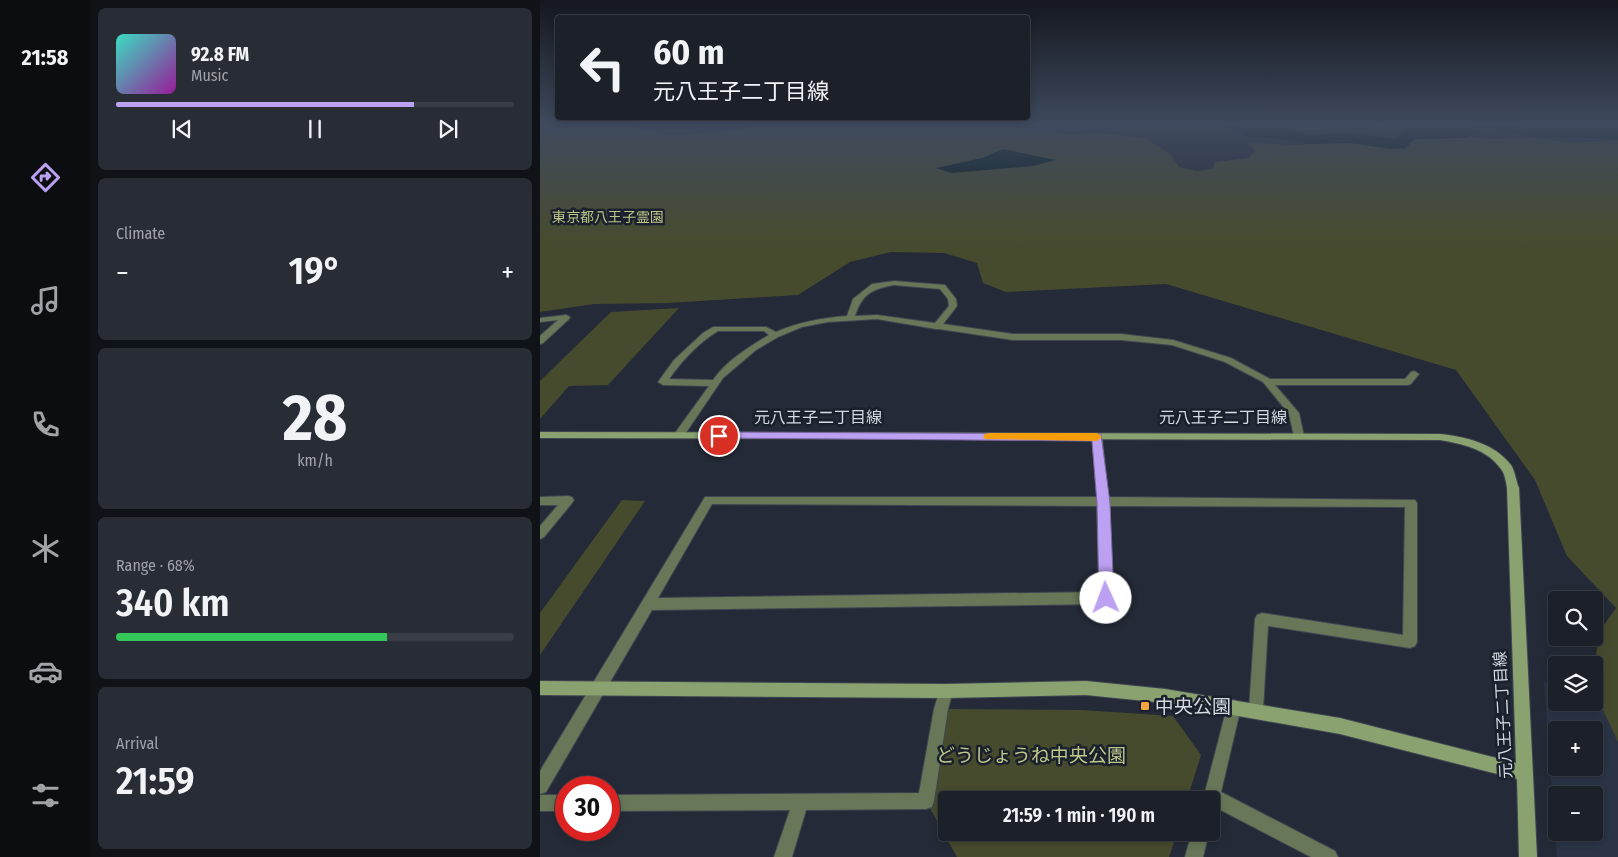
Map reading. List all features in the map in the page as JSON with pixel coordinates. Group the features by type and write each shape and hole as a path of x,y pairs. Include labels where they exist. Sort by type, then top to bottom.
{"street":[{"path":"851,317 856,301 875,286 894,283 942,287 952,299 953,306 936,327"},
{"path":"540,320 566,317 540,341"},
{"path":"679,435 715,383 736,361 775,335 800,325 851,317 878,317 1013,337 1120,337 1182,345 1228,360 1268,382 1294,413 1299,436"},
{"path":"715,383 663,382 677,362 706,335 716,329 766,329 775,335"},
{"path":"1268,382 1408,382 1414,374"},
{"name":"元八王子二丁目線","path":"540,435 1299,436 1440,437 1466,441 1490,452 1507,468 1513,488 1528,857"},
{"path":"648,604 1106,598 1103,503 1097,437"},
{"path":"540,501 568,500 540,534"},
{"path":"540,786 709,500 1411,503 1410,642 1262,619 1256,710"},
{"path":"540,688 946,690 1086,688 1165,696 1256,710 1340,726 1525,773"},
{"path":"620,803 926,801 941,709 946,690"},
{"path":"1213,791 1234,707"},
{"path":"783,857 801,802"},
{"path":"1220,802 1329,857"},
{"path":"540,803 555,803"},
{"path":"1194,857 1198,841"}],"shaded area":[{"path":"959,163 1045,163 1033,166 951,173 936,168"},
{"path":"1544,682 1548,683 1548,711 1603,711 1603,709 1618,740 1618,857 1557,857 1556,841 1603,841 1603,786 1552,786 1551,776 1603,776 1603,721 1548,721 1548,736"}],"green space":[{"name":"東京都八王子霊園","path":"540,163 1176,163 1179,167 1197,171 1213,169 1215,163 1618,163 1618,742 1603,710 1603,656 1596,656 1597,646 1603,646 1603,626 1616,608 1603,594 1603,591 1600,591 1567,556 1535,480 1456,370 1166,284 1006,292 983,283 977,263 944,253 891,252 850,262 798,295 667,303 594,304 540,312"},
{"path":"679,308 608,385 569,386 540,419 540,381 611,312"},
{"path":"622,500 645,501 540,655 540,613"},
{"name":"どうじょうね中央公園","path":"941,709 1082,710 1173,716 1201,755 1190,791 938,791 938,823 926,801"},
{"name":"どうじょうね中央公園","path":"948,841 1174,841 1169,857 957,857"}],"slow traffic":[{"path":"989,437 1097,437"}],"place":[{"name":"中央公園","path":"1145,706"}],"route":[{"path":"719,436 1097,437 1103,503 1106,598"}]}
